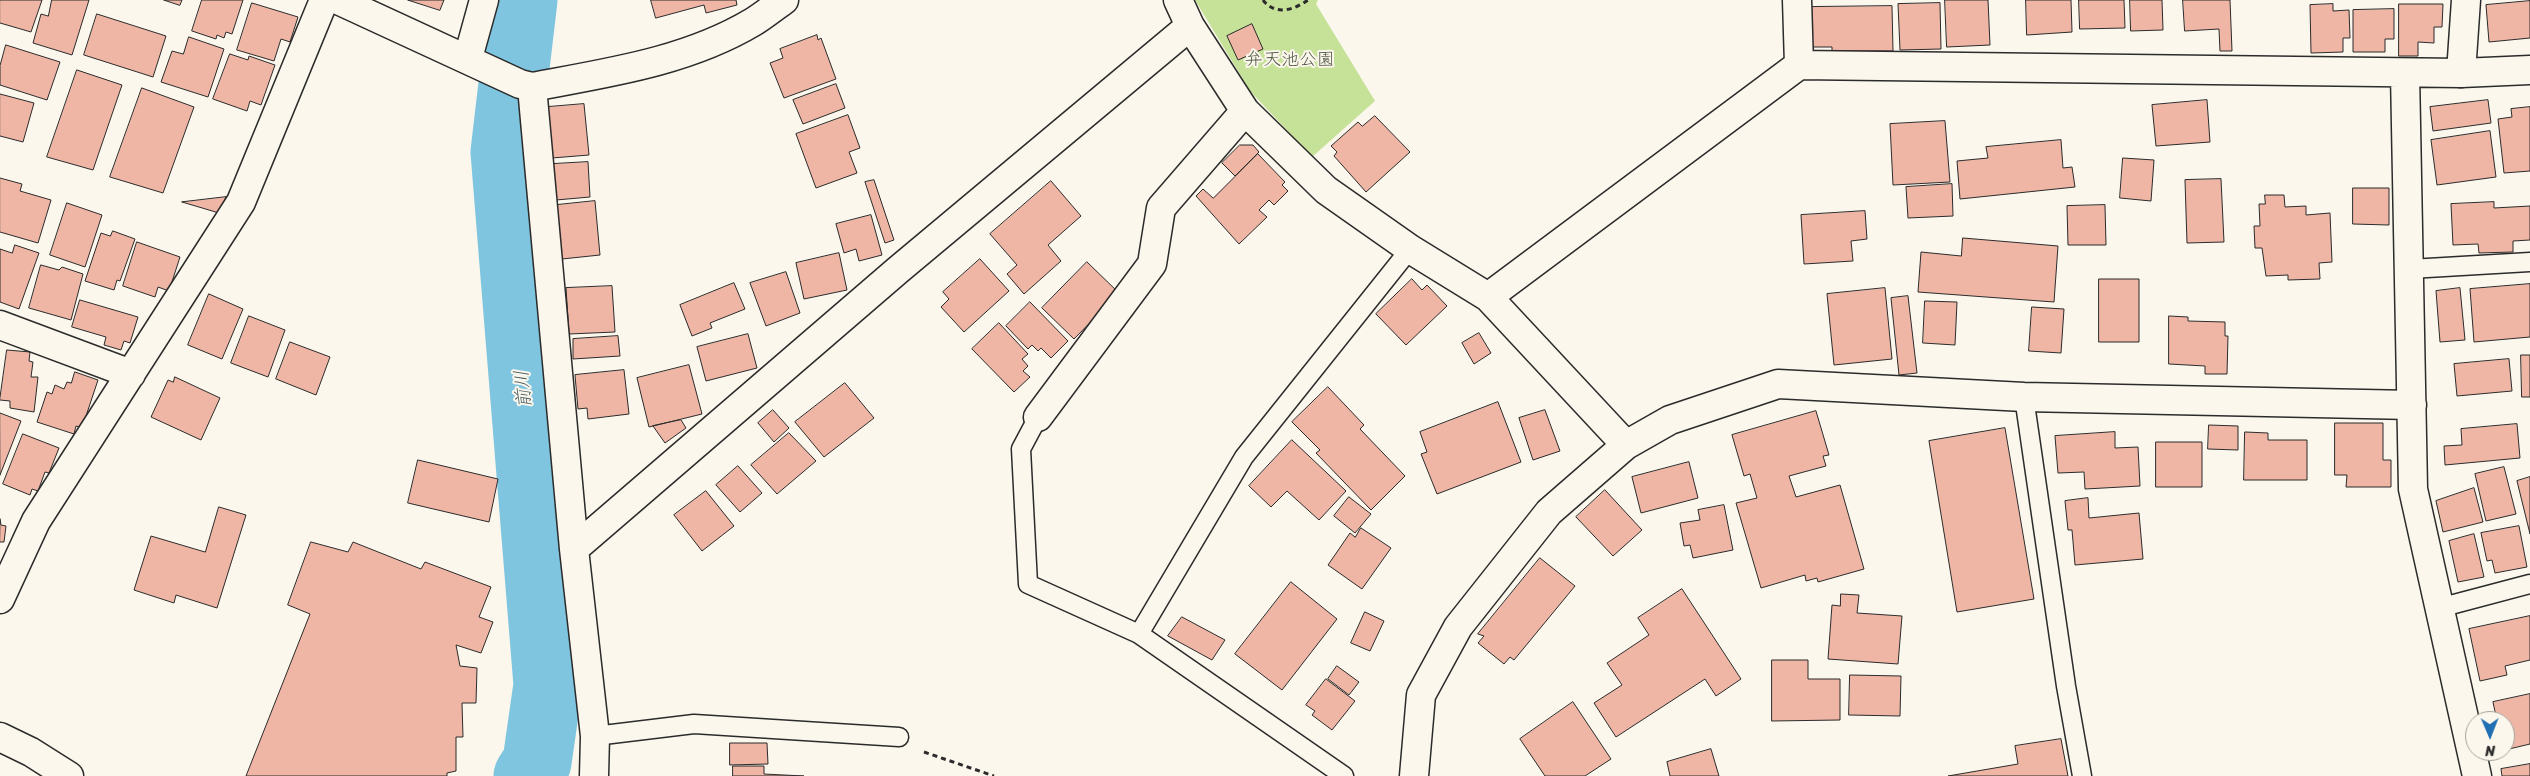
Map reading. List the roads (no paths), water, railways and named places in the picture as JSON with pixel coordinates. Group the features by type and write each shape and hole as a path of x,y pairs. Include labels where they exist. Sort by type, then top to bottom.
{"street":[{"path":"0,599 36,521 240,202 324,0"},
{"path":"338,0 526,86 643,66 705,45 750,11 784,0"},
{"path":"468,58 484,0"},
{"path":"1178,0 1190,26 1246,110 1326,190 1410,249 1488,297 1626,445"},
{"path":"1797,0 1799,65"},
{"path":"2461,73 2466,0"},
{"path":"574,549 898,270 1190,26"},
{"path":"1488,297 1799,65 2405,73 2530,70"},
{"path":"2405,73 2410,269 2412,489 2477,776"},
{"path":"526,86 595,736 594,776"},
{"path":"1038,417 1152,264 1161,208 1246,110"},
{"path":"0,325 131,374"},
{"path":"1414,776 1421,695 1458,627 1549,512 1626,445 1670,420 1778,384 2024,397 2412,405"},
{"path":"0,737 31,752 69,776"}],"lane":[{"path":"1139,634 1244,457 1410,249"},
{"path":"2410,269 2530,262"},
{"path":"2024,397 2066,686 2082,776"},
{"path":"1038,417 1020,449 1028,584 1139,634 1344,776"},
{"path":"2439,608 2530,584"},
{"path":"595,736 694,724 899,737"}],"waterway":[{"name":"前川","path":"523,0 505,152 548,685 537,762 528,776"}],"park label":[{"name":"弁天池公園","path":"1290,60"}]}
